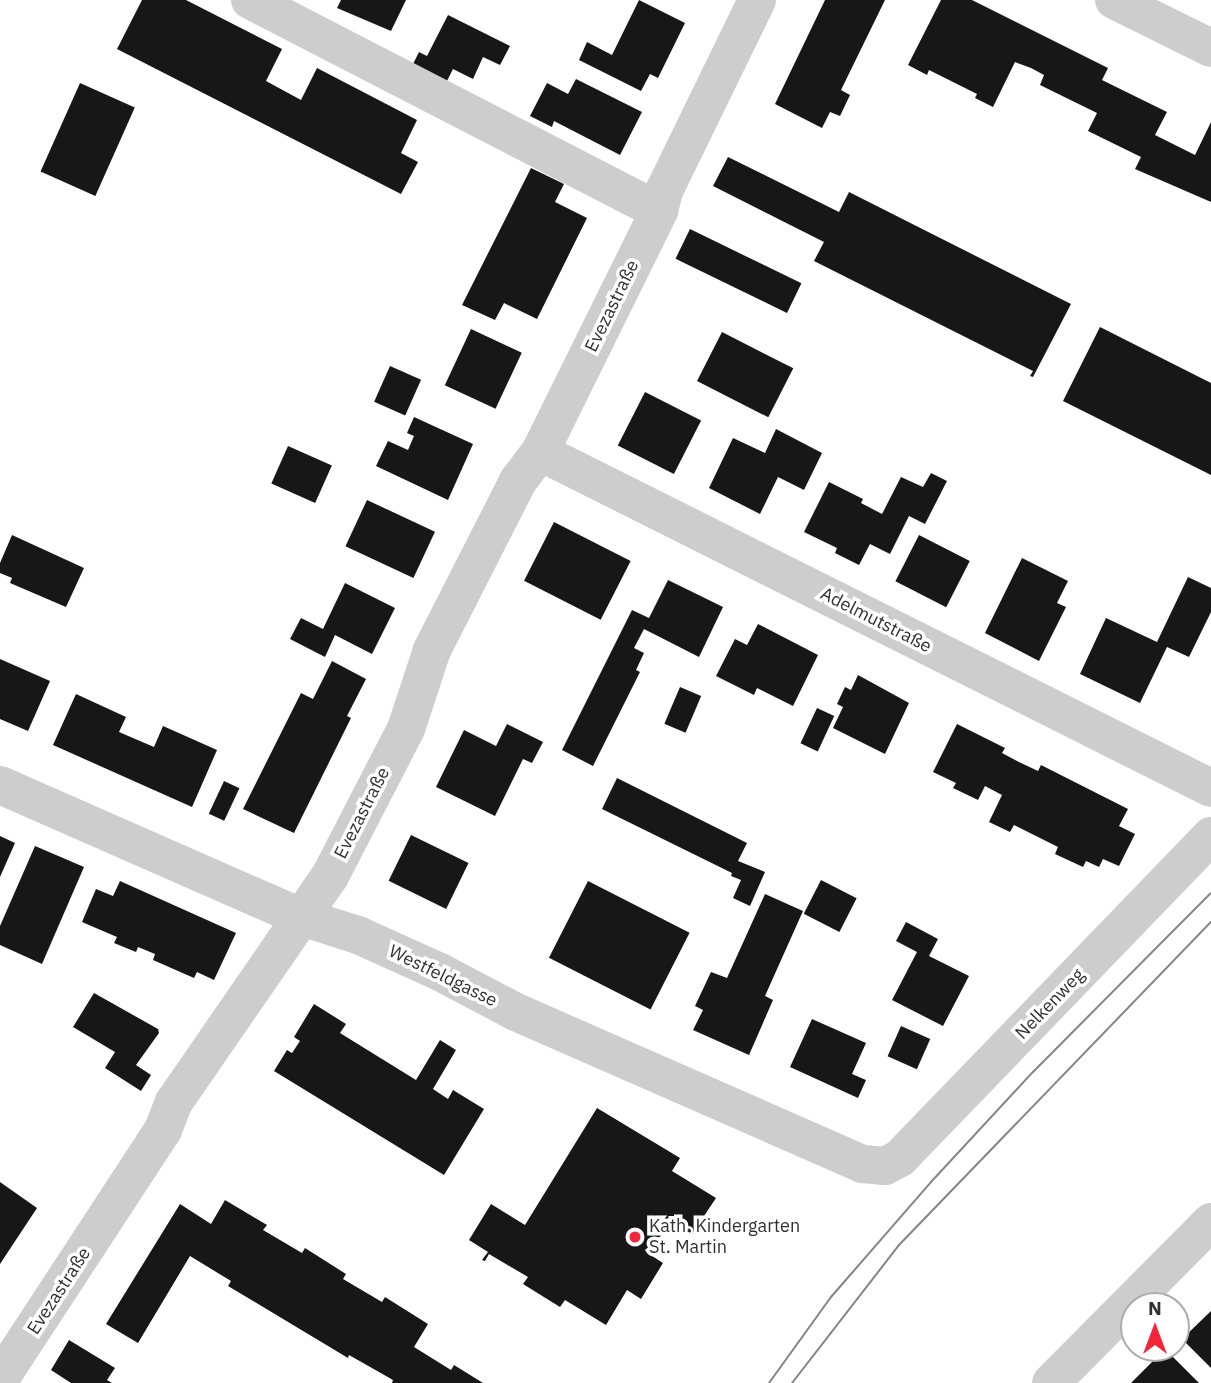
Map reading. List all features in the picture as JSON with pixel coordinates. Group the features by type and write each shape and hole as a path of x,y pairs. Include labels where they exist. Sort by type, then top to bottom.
{"street":[{"path":"250,0 659,211"},
{"name":"Evezastraße","path":"0,1379 163,1130 174,1102 330,876 400,741 432,650 518,481 540,452 659,211 664,191 757,0"},
{"path":"1114,0 1211,48"},
{"name":"Adelmutstraße","path":"540,452 1211,788"},
{"name":"Westfeldgasse","path":"0,785 300,918 358,935 440,972 516,1012 862,1164 885,1166"},
{"name":"Nelkenweg","path":"885,1166 900,1158 1211,836"},
{"path":"1051,1383 1211,1222"}],"building":[{"path":"142,0 186,0 282,49 266,81 301,100 317,68 417,120 401,153 418,162 401,194 117,49"},
{"path":"341,0 406,0 391,31 337,8"},
{"path":"639,0 685,23 658,78 650,74 641,91 579,60 587,42 612,55"},
{"path":"825,0 885,0 841,90 850,95 840,116 830,112 822,128 775,104"},
{"path":"941,0 972,0 1108,68 1102,80 1167,112 1155,135 1195,155 1211,122 1211,202 1135,169 1141,157 1088,131 1097,113 1040,85 1044,75 1031,68 1015,62 993,107 975,98 977,94 929,70 927,75 908,65"},
{"path":"448,15 510,46 500,65 483,57 473,79 453,69 445,85 411,68 419,52 427,56"},
{"path":"576,79 642,112 620,155 554,121 552,127 530,116 547,83 568,94"},
{"path":"80,83 135,107 95,196 41,172"},
{"path":"728,157 839,212 849,192 1071,304 1033,377 1030,376 1033,371 814,261 824,242 713,186"},
{"path":"531,168 564,184 555,202 587,218 537,319 504,303 495,320 462,305"},
{"path":"690,229 801,283 787,313 676,259"},
{"path":"1100,327 1211,383 1211,475 1063,401"},
{"path":"471,329 522,353 496,409 445,385"},
{"path":"722,332 793,368 768,417 697,381"},
{"path":"390,366 421,380 405,415 374,402"},
{"path":"645,392 701,421 674,474 618,445"},
{"path":"414,417 473,444 448,500 376,466 388,441 408,450 414,436 407,433"},
{"path":"776,429 822,453 804,490 778,477 760,514 709,488 733,438 765,453"},
{"path":"288,446 332,466 315,503 271,483"},
{"path":"931,473 947,481 925,524 909,516 890,554 870,544 859,565 835,553 837,548 804,532 829,482 863,499 861,503 882,514 901,477 923,487"},
{"path":"367,500 435,532 413,578 345,546"},
{"path":"554,522 631,561 601,620 524,581"},
{"path":"12,535 84,568 66,607 10,583 12,578 0,573 0,563"},
{"path":"919,535 970,561 946,607 895,581"},
{"path":"1022,558 1068,581 1057,603 1066,607 1039,661 985,633"},
{"path":"1188,577 1211,588 1211,612 1189,657 1167,647 1140,703 1080,674 1106,618 1157,642"},
{"path":"668,580 723,607 699,657 644,629 634,648 644,653 636,670 640,672 593,766 562,750 632,610 649,618"},
{"path":"345,583 395,608 372,654 335,635 325,657 290,639 301,618 323,629"},
{"path":"758,624 818,655 793,706 757,688 754,695 716,676 735,639 747,645"},
{"path":"0,659 50,681 28,731 0,719"},
{"path":"332,661 366,679 347,716 351,718 294,833 243,809 301,693 313,699"},
{"path":"858,675 909,703 885,754 833,728 843,707 837,704 845,687 851,690"},
{"path":"680,687 701,696 686,733 664,724"},
{"path":"76,694 126,717 119,732 154,747 163,726 217,750 192,807 53,745"},
{"path":"817,708 834,716 818,751 801,743"},
{"path":"507,724 543,742 532,763 523,759 495,816 436,787 464,730 496,746"},
{"path":"957,724 1005,748 1002,753 1019,762 1038,771 1041,765 1128,809 1119,826 1135,834 1119,866 1103,859 1099,867 1086,861 1083,867 1055,854 1058,847 1014,825 1010,832 989,822 1002,795 985,786 978,800 953,788 956,783 933,772"},
{"path":"617,778 747,843 738,861 765,872 750,906 733,898 741,880 731,876 732,873 602,809"},
{"path":"224,781 239,788 224,821 209,814"},
{"path":"411,835 469,863 446,909 389,881"},
{"path":"0,836 15,843 0,877"},
{"path":"35,846 84,867 42,964 0,945 0,926"},
{"path":"821,880 857,898 839,932 804,914"},
{"path":"120,881 236,933 214,980 197,972 194,978 153,960 155,954 138,947 136,952 114,943 117,937 82,922 96,889 113,896"},
{"path":"588,881 690,933 651,1009 549,958"},
{"path":"765,894 803,911 765,996 773,1000 749,1055 693,1030 703,1010 695,1006 711,972 727,978"},
{"path":"906,922 938,939 929,956 969,976 943,1026 892,1000 917,952 896,941"},
{"path":"94,993 158,1029 159,1033 136,1065 151,1075 141,1091 105,1068 115,1052 73,1027"},
{"path":"314,1004 346,1024 340,1033 416,1080 440,1040 456,1050 433,1089 448,1099 453,1090 484,1109 444,1175 274,1071 287,1050 292,1053 300,1041 294,1037"},
{"path":"812,1019 866,1043 852,1074 866,1080 858,1098 790,1067"},
{"path":"901,1026 930,1039 917,1069 888,1056"},
{"path":"597,1108 680,1158 672,1171 716,1198 692,1234 670,1221 649,1254 663,1263 641,1299 627,1290 606,1325 565,1300 560,1307 523,1284 528,1277 489,1254 485,1261 482,1260 488,1252 469,1240 491,1204 525,1225"},
{"path":"0,1182 37,1208 0,1264"},
{"path":"225,1200 267,1225 263,1230 302,1253 305,1248 346,1274 343,1279 382,1302 385,1297 428,1324 414,1347 451,1370 454,1365 483,1383 392,1383 393,1380 349,1355 348,1358 228,1286 231,1281 190,1256 138,1343 106,1324 180,1204 211,1224"},
{"path":"1211,1311 1211,1368 1190,1347 1190,1331"},
{"path":"69,1340 115,1368 107,1380 112,1383 71,1383 51,1370"},
{"path":"1152,1362 1178,1362 1199,1383 1131,1383"}],"tram line":[{"path":"769,1383 831,1297 931,1182 1033,1072 1211,893"},
{"path":"792,1383 899,1245 1211,922"}],"place":[{"name":"Kath. Kindergarten St. Martin","path":"635,1237"}]}
